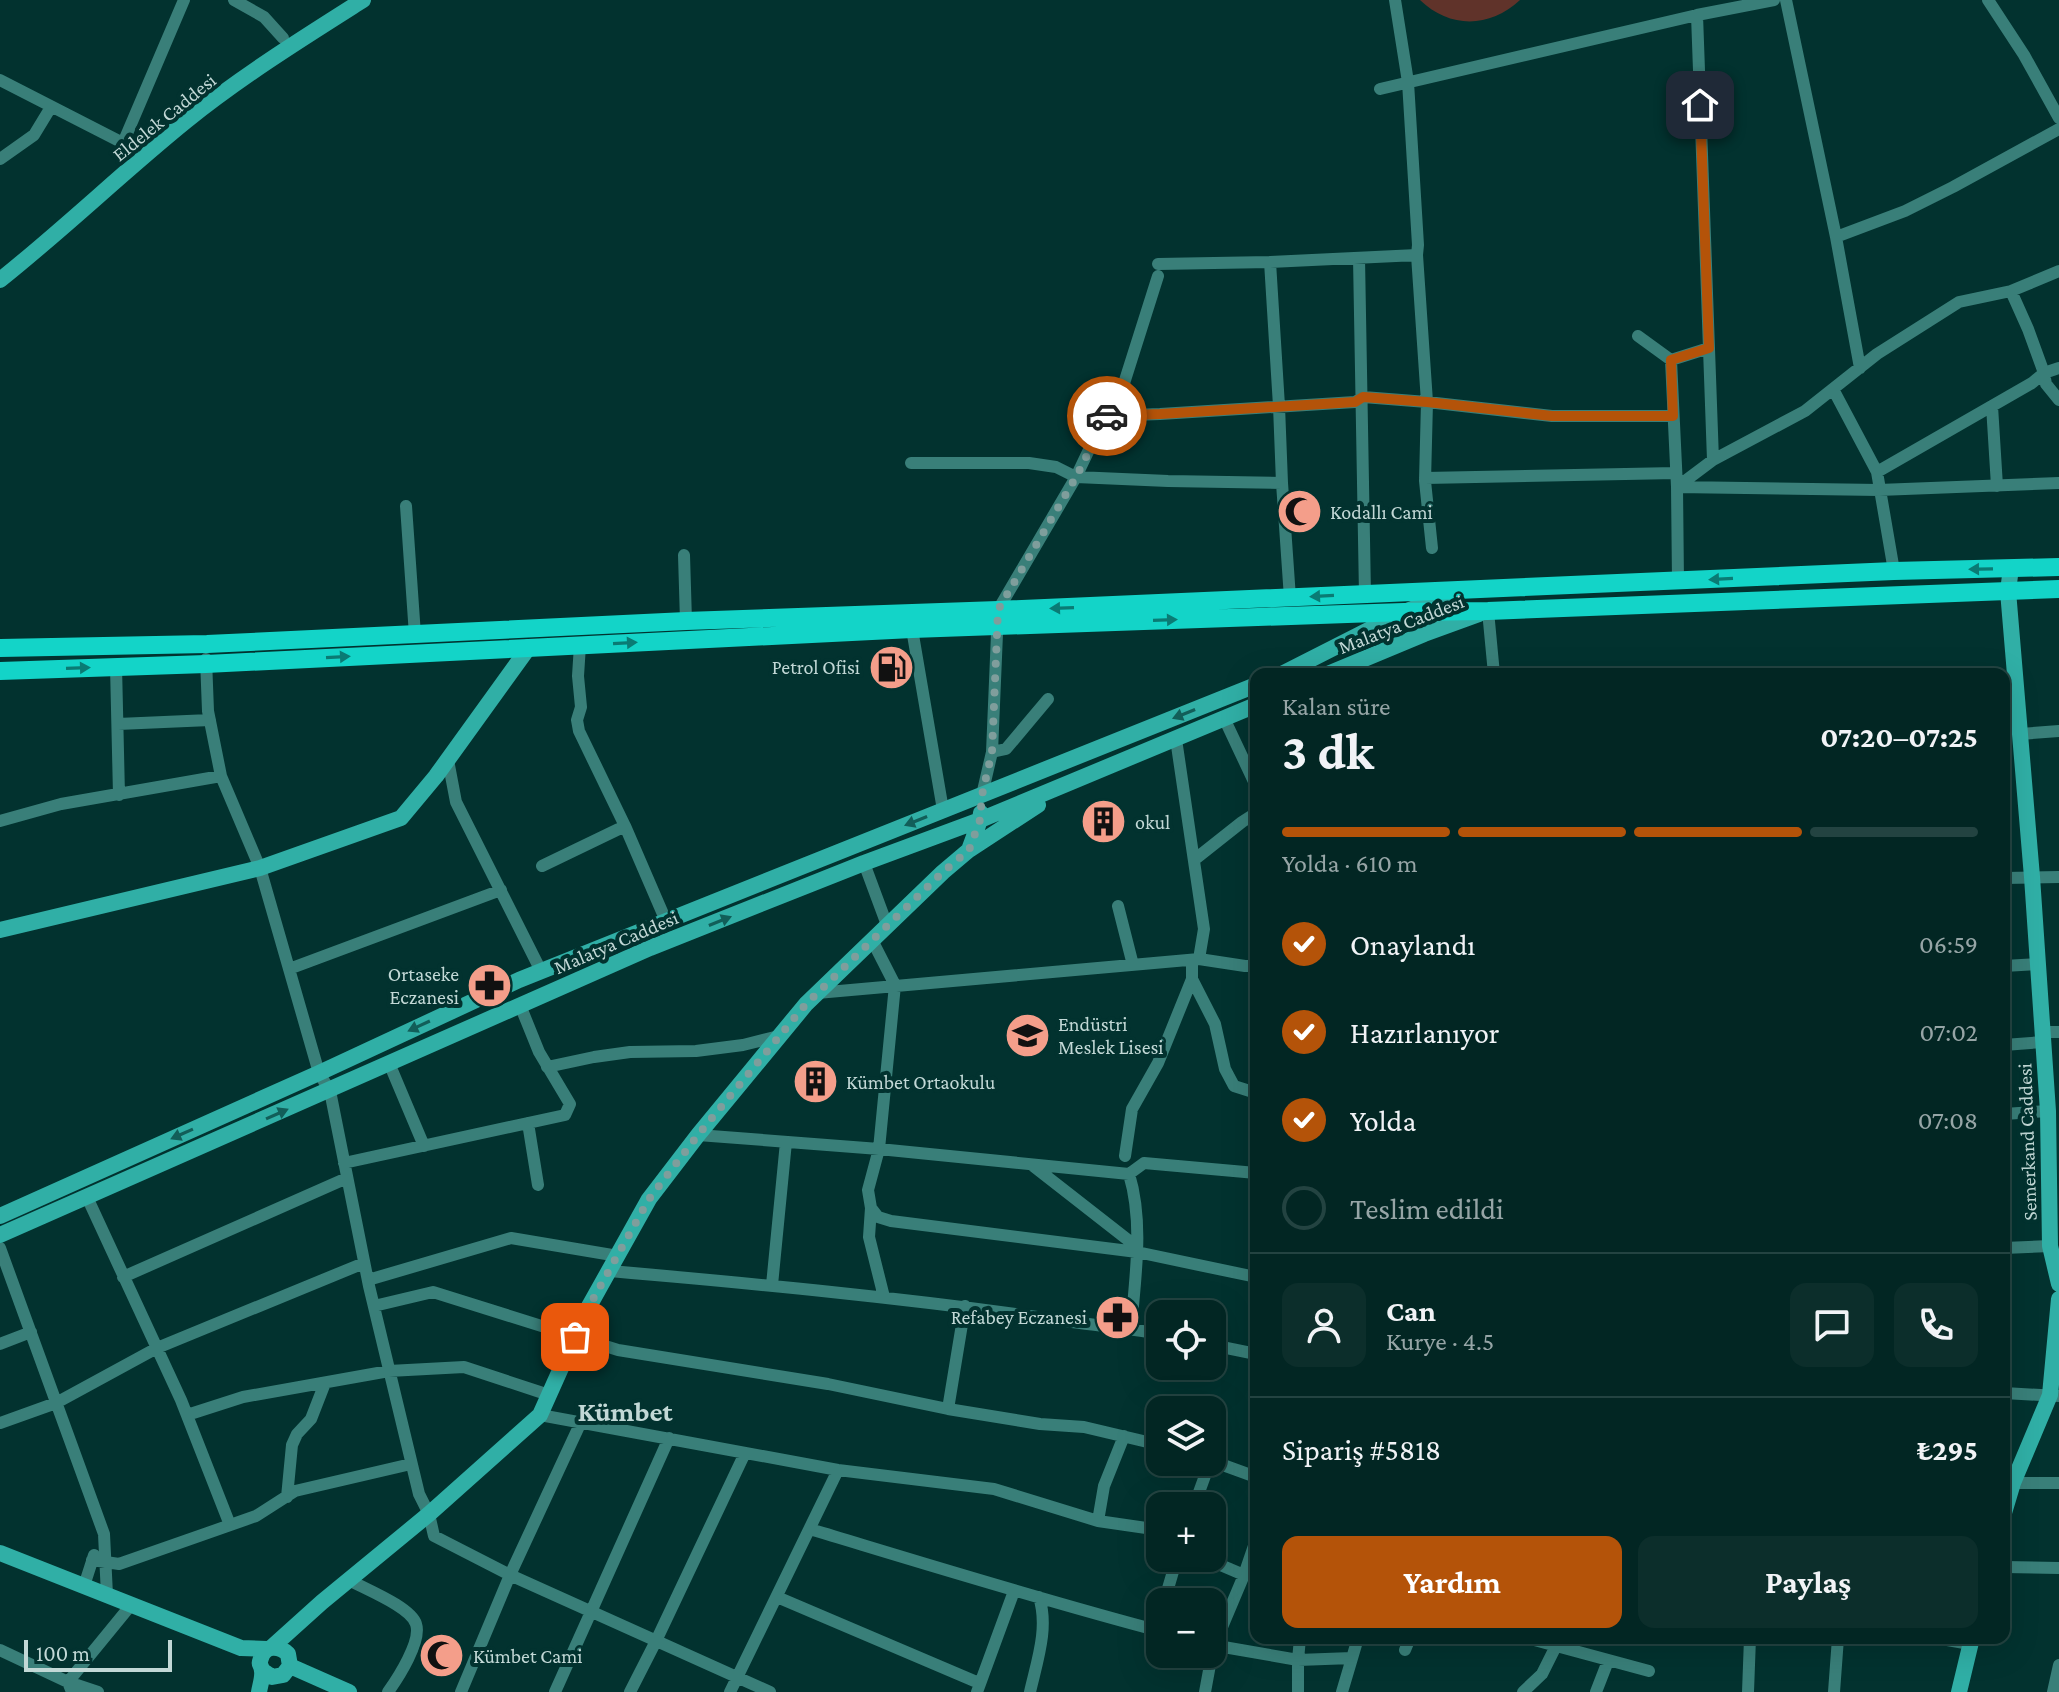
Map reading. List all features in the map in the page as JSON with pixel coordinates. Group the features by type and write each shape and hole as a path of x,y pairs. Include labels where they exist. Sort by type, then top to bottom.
{"main road":[{"path":"0,671 206,664 912,629 998,618 1290,598 1894,571 2059,567"},
{"path":"0,648 207,644 686,621 1488,611 2059,589"}],"street":[{"path":"132,168 123,143 184,0"},
{"path":"234,0 264,17 283,38"},
{"name":"Eldelek Caddesi","path":"0,280 202,109 295,42 363,0"},
{"path":"1395,0 1408,82 1427,402 1425,478 1432,548"},
{"path":"1380,89 1774,0"},
{"path":"1786,0 1860,368"},
{"path":"1988,0 2024,55 2059,118"},
{"path":"1697,15 1713,460"},
{"path":"0,80 123,143"},
{"path":"2,154 34,135 51,107"},
{"path":"1836,237 1917,205 2059,129"},
{"path":"969,850 980,820 992,752 998,618 1076,477 1105,416 1120,396 1158,270 1417,255"},
{"path":"1359,258 1365,595"},
{"path":"1270,262 1290,598"},
{"path":"1677,487 1713,460 1805,411 1877,354 1959,302 2011,291 2059,271"},
{"path":"2011,291 2028,329 2046,384 2059,400"},
{"path":"1638,336 1671,360"},
{"path":"1671,360 1709,348"},
{"path":"1671,360 1678,581"},
{"path":"1877,472 2032,383 2044,373 2059,368"},
{"path":"1833,389 1877,472 1894,571"},
{"path":"1105,416 1355,402 1363,397 1552,416 1673,416"},
{"path":"1992,406 1997,486"},
{"path":"911,463 1029,463 1056,467 1076,477 1282,483"},
{"path":"1425,478 1676,473"},
{"path":"1677,487 1879,490 2059,483"},
{"path":"406,506 415,635"},
{"path":"684,555 686,621"},
{"name":"Semerkand Caddesi","path":"2011,568 2008,591 2038,964 2048,1035 2048,1111 2054,1198 2050,1246 2059,1284"},
{"path":"1294,668 1404,612 1464,590"},
{"path":"1395,593 1409,624 1399,644"},
{"path":"1488,611 1493,668"},
{"name":"Malatya Caddesi","path":"1342,668 1488,611"},
{"path":"912,629 943,810"},
{"path":"207,644 210,720 221,776 260,868 319,1073 330,1091 389,1371 419,1494 429,1514 434,1536 510,1575 770,1692"},
{"path":"580,645 579,731 666,921"},
{"path":"0,930 260,868 401,818 448,760 529,647"},
{"path":"116,666 119,795"},
{"path":"0,1216 541,971 1250,687"},
{"path":"992,752 1006,749 1048,699"},
{"name":"Malatya Caddesi","path":"0,1235 650,948 963,827 1250,707"},
{"path":"1224,718 1250,773"},
{"path":"118,724 210,720"},
{"path":"2020,734 2059,731"},
{"path":"1125,1156 1132,1109 1158,1063 1192,979 1204,929 1176,739"},
{"path":"448,760 456,802 541,971"},
{"path":"0,821 61,804 221,776"},
{"path":"259,1692 274,1666 322,1602 429,1514 540,1415 587,1310 649,1199 698,1135 817,993 969,850 1085,777"},
{"path":"943,872 963,827 982,795"},
{"path":"1194,860 1250,817"},
{"path":"542,866 625,826"},
{"path":"864,863 887,925"},
{"path":"2010,878 2059,877"},
{"path":"289,969 501,890"},
{"path":"1118,906 1133,965"},
{"path":"872,940 895,985 879,1149 868,1190 871,1208 869,1237 884,1297"},
{"path":"817,993 1195,960 1250,966"},
{"path":"2010,966 2038,964"},
{"path":"1192,979 1215,1024 1225,1069 1234,1086 1250,1091"},
{"path":"344,1163 565,1115 570,1104 547,1067 520,1005"},
{"path":"2010,1044 2048,1035"},
{"path":"547,1067 630,1052 696,1051 743,1045 779,1036"},
{"path":"389,1063 424,1146"},
{"path":"2010,1114 2048,1111"},
{"path":"528,1123 538,1185"},
{"path":"698,1135 1129,1174 1144,1163 1250,1172"},
{"path":"772,1285 786,1142"},
{"path":"1032,1165 1137,1249"},
{"path":"1129,1174 1135,1194 1137,1249 1131,1328"},
{"path":"123,1277 347,1178"},
{"path":"87,1197 187,1415 230,1525"},
{"path":"871,1208 878,1217 891,1221 1137,1249 1250,1276"},
{"path":"368,1280 511,1238 614,1263 1146,1331"},
{"path":"2010,1248 2050,1246"},
{"path":"0,1248 104,1534 107,1595"},
{"path":"0,1423 56,1403 157,1348 364,1263"},
{"path":"374,1306 433,1292 618,1350 828,1384 948,1409 1040,1424 1084,1427 1146,1442"},
{"path":"2059,1299 2054,1395 2011,1478 2059,1483"},
{"path":"948,1409 965,1306"},
{"path":"0,1344 31,1332"},
{"path":"1226,1348 1250,1353"},
{"path":"187,1415 243,1397 389,1371 464,1367 549,1395"},
{"path":"287,1497 292,1445 297,1434 311,1419 325,1383"},
{"path":"2010,1393 2054,1395"},
{"path":"540,1415 838,1470 994,1489 1098,1521 1146,1528"},
{"path":"461,1692 510,1575 581,1422"},
{"path":"1098,1521 1104,1486 1124,1436"},
{"path":"555,1692 669,1438"},
{"path":"630,1692 745,1453"},
{"path":"92,1560 119,1564 256,1516 295,1491 411,1464"},
{"path":"1226,1467 1250,1475"},
{"path":"730,1692 838,1470"},
{"path":"810,1529 1146,1627"},
{"path":"84,1586 104,1534"},
{"path":"0,1553 241,1648 274,1666 315,1677 349,1692"},
{"path":"1226,1617 1250,1558"},
{"path":"1226,1567 1244,1575"},
{"path":"2010,1567 2059,1568"},
{"path":"349,1580 407,1611 416,1622 413,1647 388,1692"},
{"path":"777,1597 978,1688 1014,1591"},
{"path":"1030,1692 1044,1624 1039,1597"},
{"path":"70,1687 131,1605"},
{"path":"1298,1692 1299,1644"},
{"path":"1342,1692 1356,1644"},
{"path":"1549,1644 1649,1671"},
{"path":"1748,1692 1750,1644"},
{"path":"1834,1692 1838,1644"},
{"path":"1959,1692 1970,1644"},
{"path":"1523,1692 1542,1674 1556,1646"},
{"path":"0,1650 70,1687 98,1692"},
{"path":"1226,1651 1298,1660 1352,1658"},
{"path":"1596,1692 1608,1661"},
{"path":"2053,1692 2059,1665"},
{"path":"1205,1692 1209,1668"}],"shaded area":[{"path":"1420,0 1520,0 1496,16 1470,21 1444,16"}],"way so far":[{"path":"575,1337 649,1199 698,1135 806,1004 969,850 980,820 992,752 998,610 1076,477 1107,416"}],"place":[{"name":"Kodallı Cami","path":"1299,512"},
{"name":"Petrol Ofisi","path":"891,667"},
{"name":"okul","path":"1104,822"},
{"name":"Ortaseke Eczanesi","path":"490,986"},
{"name":"Endüstri Meslek Lisesi","path":"1027,1035"},
{"name":"Kümbet Ortaokulu","path":"815,1082"},
{"name":"Refabey Eczanesi","path":"1118,1317"},
{"name":"Kümbet Cami","path":"442,1656"}],"district":[{"name":"Kümbet","path":"625,1411"}],"route":[{"path":"1107,416 1355,402 1363,397 1552,416 1673,416 1671,360 1709,348 1700,105"}]}
